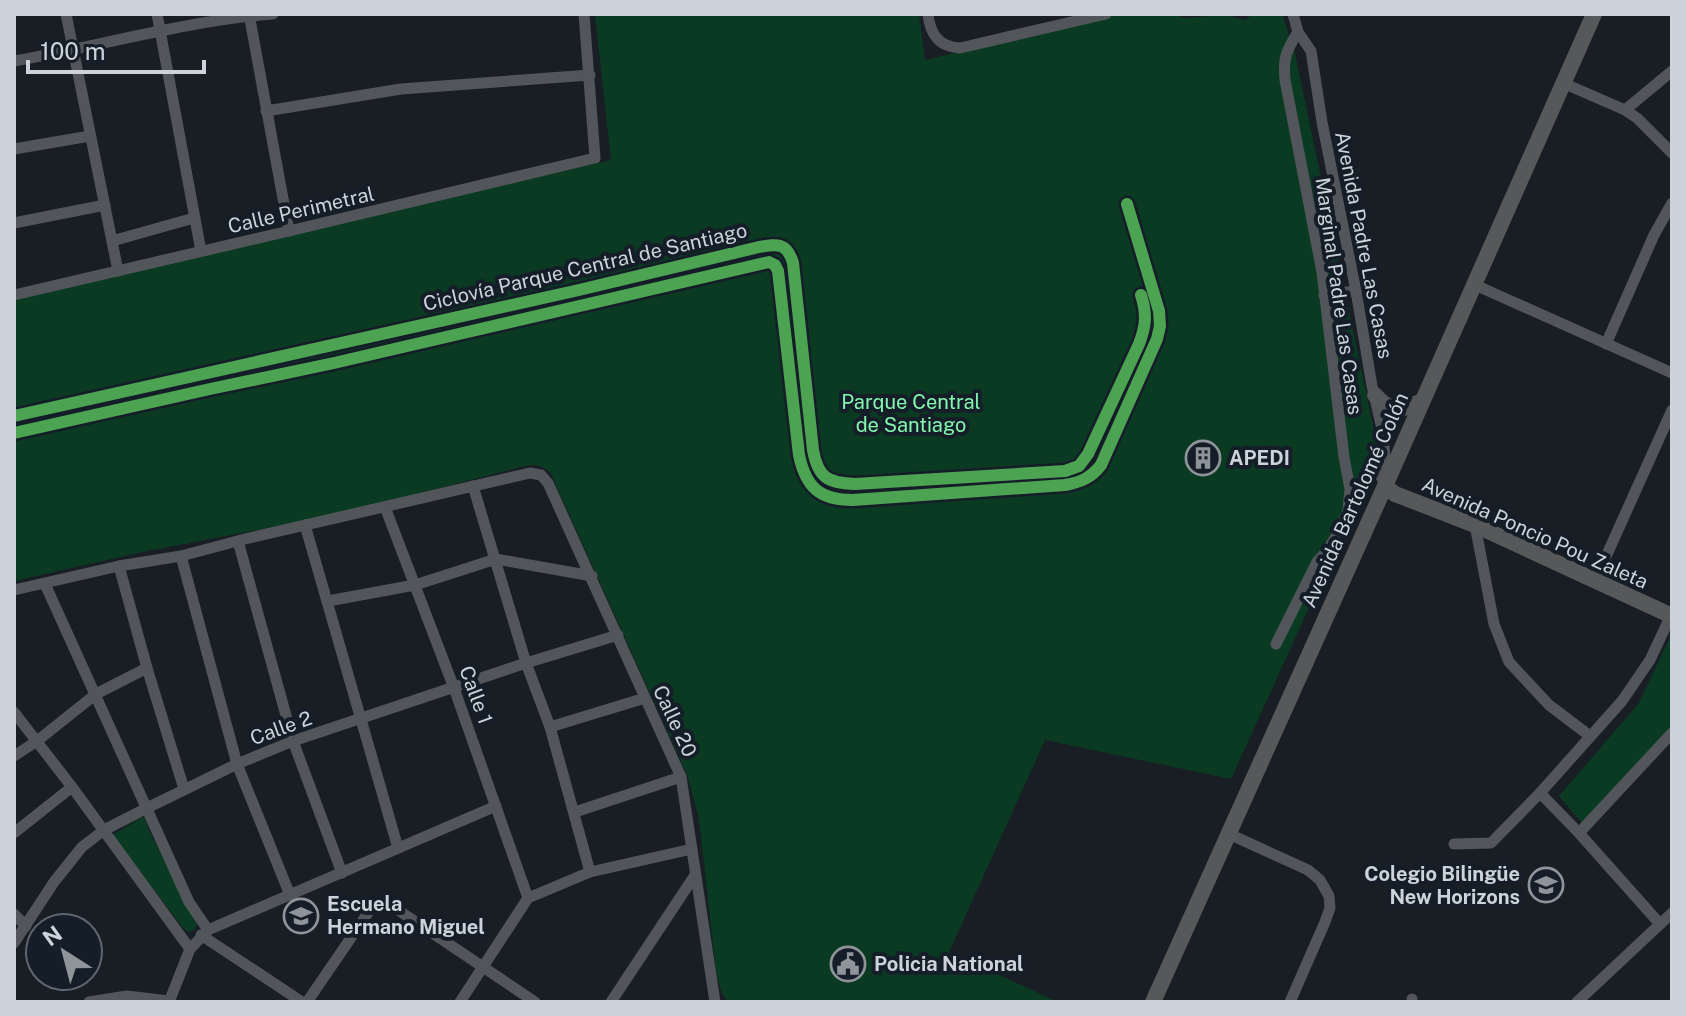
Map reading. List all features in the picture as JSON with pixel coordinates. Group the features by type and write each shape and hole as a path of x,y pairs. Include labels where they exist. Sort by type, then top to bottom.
{"main road":[{"name":"Avenida Bartolomé Colón","path":"1153,1002 1594,14"},
{"path":"1375,395 1389,408 1399,410 1422,401"},
{"name":"Avenida Poncio Pou Zaleta","path":"1385,486 1395,494 1475,525 1672,615"}],"street":[{"path":"66,14 118,271"},
{"path":"157,14 201,251"},
{"path":"14,61 160,30 273,14"},
{"path":"266,111 401,89 590,75 584,14"},
{"path":"928,14 934,37 942,44 960,48 1106,14"},
{"name":"Avenida Padre Las Casas","path":"1293,14 1298,32 1311,51 1384,447 1385,461 1381,476 1385,486"},
{"path":"249,15 289,231"},
{"name":"Marginal Padre Las Casas","path":"1276,644 1317,562 1326,552 1348,511 1350,489 1322,272 1283,62 1298,32"},
{"path":"1625,110 1672,71"},
{"name":"Calle Perimetral","path":"14,295 595,158 590,75"},
{"path":"1563,83 1625,110 1672,153"},
{"path":"14,149 90,136"},
{"path":"1606,344 1654,235 1672,203"},
{"path":"14,223 105,205"},
{"path":"112,241 194,218"},
{"path":"1473,284 1672,373"},
{"path":"1324,295 1356,291"},
{"path":"1595,581 1672,410"},
{"name":"Calle 20","path":"473,486 530,473 541,475 548,483 592,576 681,777 715,1002"},
{"path":"14,590 119,566 181,556 473,486 526,663 550,727 590,872"},
{"name":"Calle 1","path":"385,507 454,688 528,898"},
{"path":"305,525 398,848"},
{"path":"1475,525 1494,624 1509,662 1549,705 1590,736"},
{"path":"1333,540 1360,538"},
{"path":"238,541 293,741 342,873"},
{"path":"181,556 237,764 290,895"},
{"path":"328,601 415,585 496,559 592,576"},
{"path":"119,566 184,789"},
{"path":"45,584 204,932 304,1002 370,910 377,902 389,904 535,1002"},
{"path":"1454,844 1491,843 1540,793 1622,701 1650,660 1672,615"},
{"name":"Calle 2","path":"35,912 82,847 104,830 184,789 293,741 618,635"},
{"path":"14,756 96,694 147,668"},
{"path":"550,727 645,698"},
{"path":"14,712 190,949"},
{"path":"1579,833 1672,733"},
{"path":"575,812 681,777"},
{"path":"14,833 72,787"},
{"path":"1540,793 1660,924"},
{"path":"89,1002 127,996 169,1002 190,949 204,932 496,806"},
{"path":"1229,834 1308,870 1320,880 1329,896 1330,908 1325,922 1290,1002"},
{"path":"460,1002 528,898 590,872 692,849"},
{"path":"611,1002 695,875"},
{"path":"1577,1002 1672,913"}],"green space":[{"name":"Parque Central de Santiago","path":"595,14 919,14 925,60 1121,14 1174,14 1185,18 1224,15 1246,20 1252,14 1282,14 1294,49 1379,454 1231,779 1045,740 949,952 1058,1002 728,1002 721,991 716,971 699,819 688,777 551,474 542,467 521,467 336,515 142,552 14,581 14,298 611,160"},
{"path":"1672,633 1672,726 1589,831 1559,796 1639,703"},
{"path":"145,818 198,924 194,930 189,932 184,929 115,839 114,834"}],"cycle path":[{"path":"14,433 334,363 769,262 778,271 799,455 806,476 816,490 832,498 853,500 1065,485 1085,479 1101,465 1160,326 1159,311 1127,204"},
{"name":"Ciclovía Parque Central de Santiago","path":"14,416 776,245 788,251 793,263 813,450 818,467 826,477 855,484 1065,471 1079,466 1088,454 1139,344 1145,320 1141,295"}],"place":[{"name":"APEDI","path":"1203,458"},
{"name":"Colegio Bilingüe New Horizons","path":"1546,885"},
{"name":"Escuela Hermano Miguel","path":"301,916"},
{"name":"Policia National","path":"848,964"}]}
